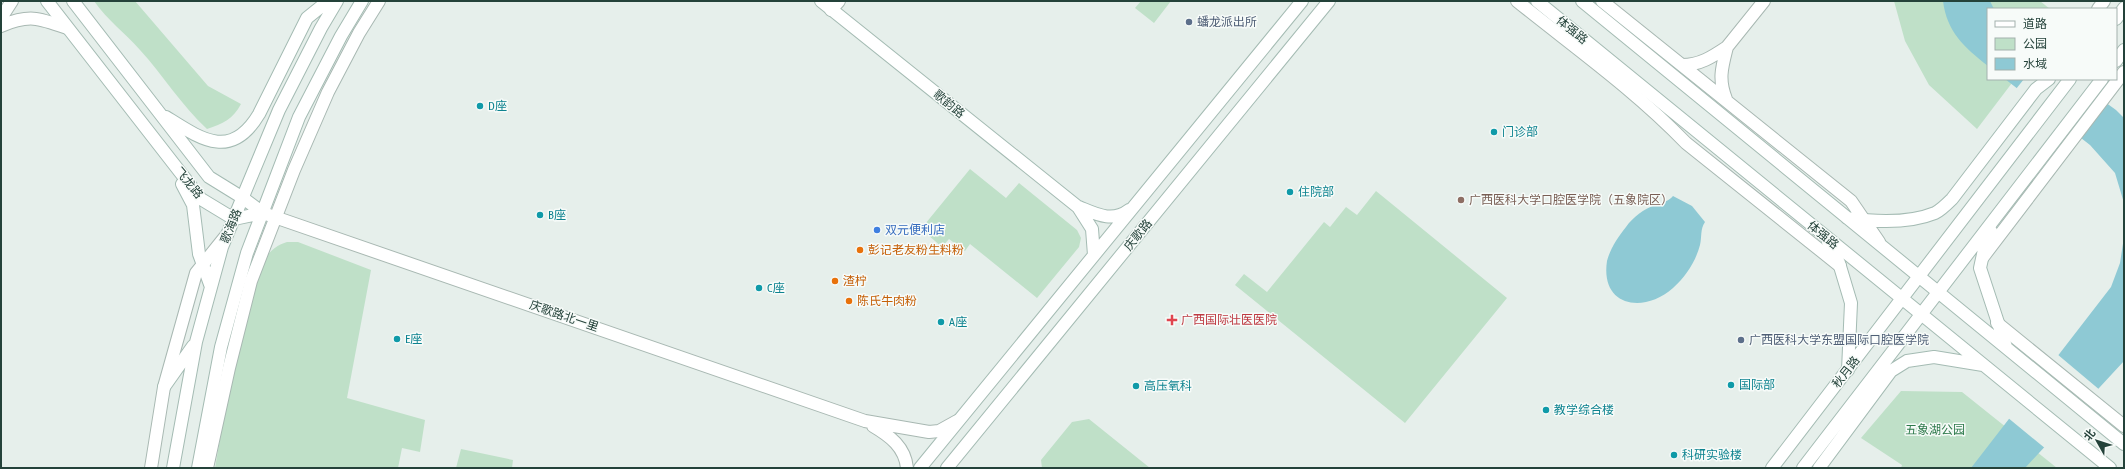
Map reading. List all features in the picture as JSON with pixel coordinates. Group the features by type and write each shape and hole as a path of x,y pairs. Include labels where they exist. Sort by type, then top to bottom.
{"street":[{"path":"1,18 12,1"},
{"name":"飞龙路","path":"46,1 201,199 234,219"},
{"name":"飞龙路","path":"73,1 209,177 243,198 263,213"},
{"path":"159,112 199,138 214,142 226,142 243,133 252,124 258,114 307,18 318,1"},
{"path":"307,18 328,1"},
{"name":"歌海路","path":"173,468 196,342 211,287 229,231 279,110 321,28 337,1"},
{"name":"歌海路","path":"199,464 221,347 247,253 299,117 341,36 362,1"},
{"path":"207,468 229,368 251,280 294,170 328,92 359,33 379,1"},
{"name":"歌韵路","path":"821,1 835,5 1078,207 1092,228 1094,255"},
{"name":"庆歌路","path":"920,468 1302,1"},
{"name":"庆歌路","path":"947,468 1329,1"},
{"path":"1517,1 1617,81 1665,122 1686,143 1840,266"},
{"name":"体强路","path":"1537,1 1902,300 1988,367 2110,468"},
{"path":"1582,1 2124,444"},
{"path":"1602,1 1726,99 1851,201 1883,248"},
{"path":"1682,65 1694,65 1710,58 1727,47 1764,1"},
{"path":"2117,18 2124,8"},
{"path":"1,26 26,18 44,20 67,28"},
{"path":"1288,18 1304,32"},
{"path":"1726,99 1720,85 1727,47"},
{"path":"1982,257 2124,72"},
{"path":"1846,217 1876,221 1917,218 1936,212 1952,200 2043,80"},
{"path":"2036,89 2048,80"},
{"name":"秋月路","path":"1772,468 1920,277 2069,80"},
{"name":"秋月路","path":"1803,468 2101,80"},
{"path":"168,158 193,205 199,254 211,287"},
{"name":"歌韵路","path":"1078,207 1102,217 1109,217 1122,215 1135,205"},
{"path":"234,219 263,213"},
{"name":"庆歌路北一里","path":"263,213 652,346 865,421 929,432 939,431 959,420"},
{"path":"1996,217 1982,257 1980,268 2006,348"},
{"path":"152,468 164,387 196,273 229,231"},
{"path":"1826,237 1840,266 1851,303 1848,370"},
{"path":"1997,323 2121,423"},
{"path":"164,387 196,342"},
{"path":"1819,468 1891,372 1908,361 1934,357 1988,367"},
{"name":"庆歌路北一里","path":"865,421 897,443 902,452 907,468"}],"green space":[{"path":"94,1 135,1 208,86 241,104 235,114 223,123 207,129 180,100 140,50"},
{"path":"1141,1 1171,1 1154,23 1135,8"},
{"path":"1894,1 2040,1 2049,8 1987,8 1987,80 2014,80 1977,129 1929,85 1905,41"},
{"path":"970,169 1006,198 1019,183 1077,230 1081,238 1079,247 1037,298 970,244 965,251 949,239 942,247 921,229"},
{"path":"1376,191 1507,298 1405,423 1235,285 1244,274 1267,292 1324,222 1330,227 1346,207 1357,215"},
{"path":"287,242 298,242 371,270 347,398 425,420 420,452 402,448 398,468 215,468 231,375 263,261 273,249"},
{"name":"五象湖公园","path":"1901,391 1962,392 2057,468 1901,468 1902,465 1861,438"},
{"path":"1089,419 1150,468 1042,468 1041,460 1072,422"},
{"path":"461,449 513,460 512,468 456,468"}],"water":[{"path":"1943,1 1990,1 1994,8 1987,8 1987,65 1971,52 1958,38 1948,22"},
{"path":"2006,80 2074,80 2116,110 2124,118 2124,203 2115,173 2090,145"},
{"path":"1673,196 1692,206 1705,222 1702,227 1700,245 1696,258 1682,279 1662,296 1638,303 1626,302 1617,297 1610,288 1607,276 1607,261 1610,252 1620,235 1635,217 1655,205 1667,201"},
{"path":"2124,237 2124,361 2025,468 1971,468 2111,287 2120,263"}],"pier":[{"path":"2023,80 2078,80 2109,102 2080,139 2016,89"},
{"path":"2057,354 2101,391 2046,449 2007,417"}],"place":[{"name":"蟠龙派出所","path":"1189,22"},
{"name":"D座","path":"480,106"},
{"name":"门诊部","path":"1494,132"},
{"name":"住院部","path":"1290,192"},
{"name":"广西医科大学口腔医学院（五象院区）","path":"1461,200"},
{"name":"B座","path":"540,215"},
{"name":"双元便利店","path":"877,230"},
{"name":"彭记老友粉生料粉","path":"860,250"},
{"name":"渣柠","path":"835,281"},
{"name":"C座","path":"759,288"},
{"name":"陈氏牛肉粉","path":"849,301"},
{"name":"广西国际壮医医院","path":"1172,320"},
{"name":"A座","path":"941,322"},
{"name":"E座","path":"397,339"},
{"name":"广西医科大学东盟国际口腔医学院","path":"1741,340"},
{"name":"国际部","path":"1731,385"},
{"name":"高压氧科","path":"1136,386"},
{"name":"教学综合楼","path":"1546,410"},
{"name":"科研实验楼","path":"1674,455"}]}
